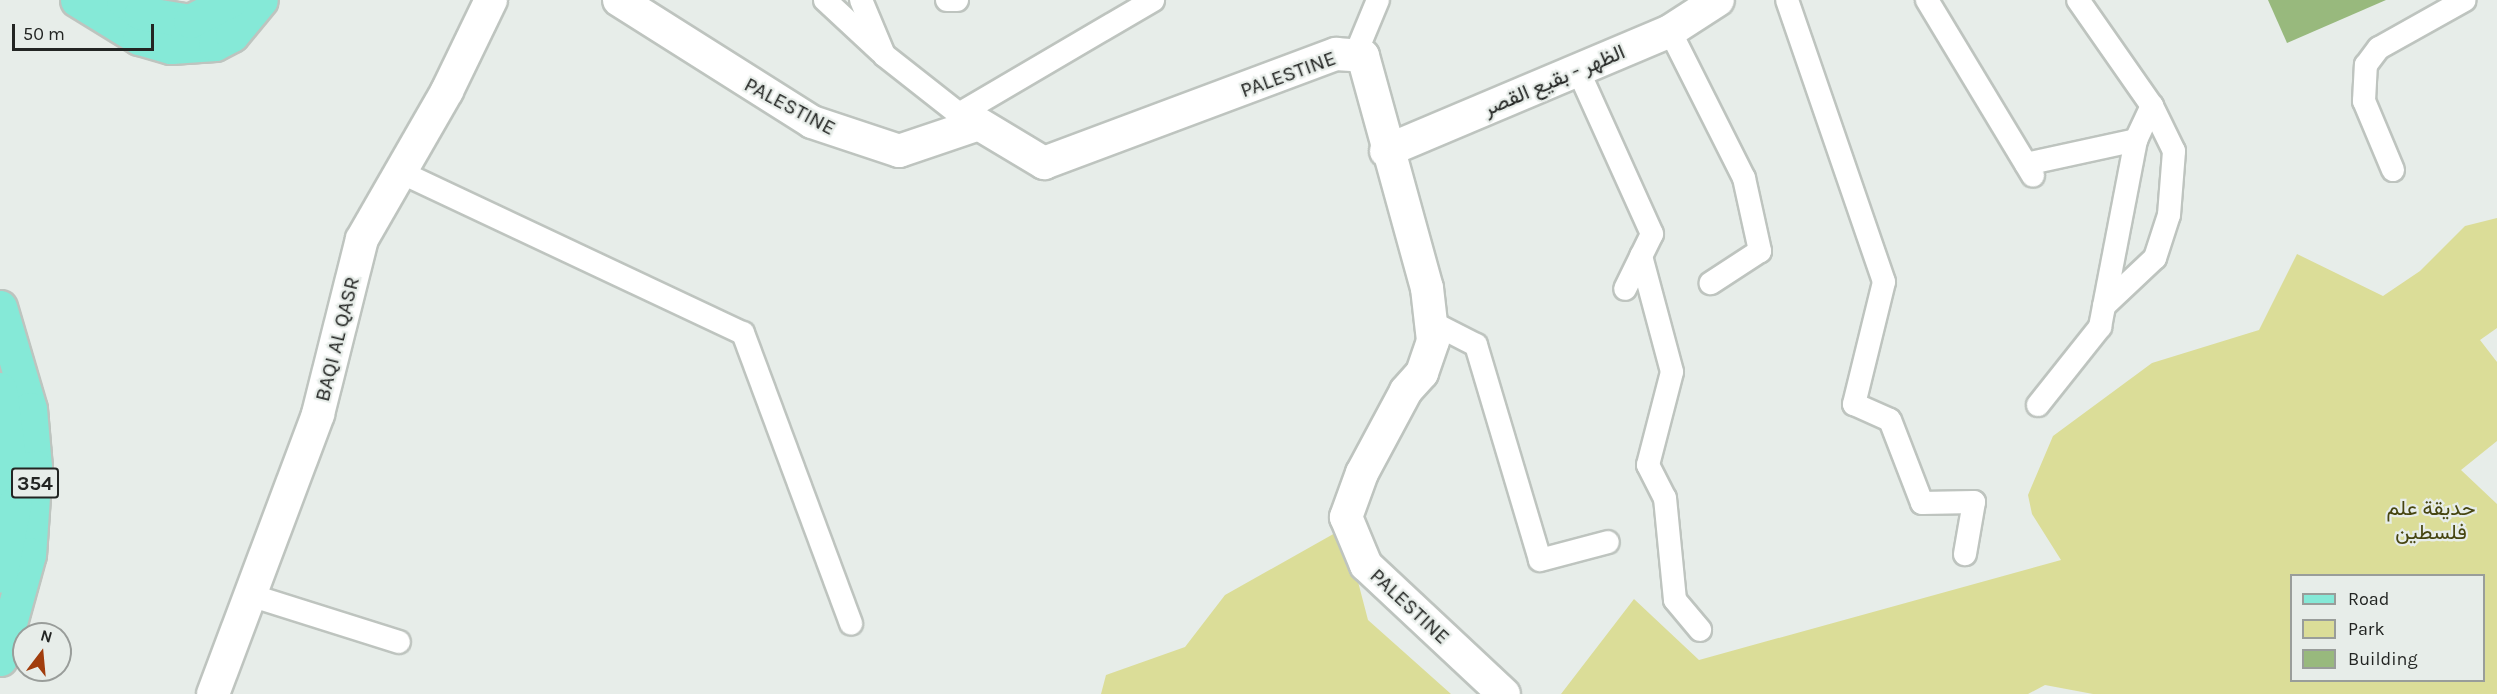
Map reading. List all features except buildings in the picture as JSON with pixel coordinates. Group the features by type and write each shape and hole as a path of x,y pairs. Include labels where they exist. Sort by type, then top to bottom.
{"main road":[{"path":"77,0 139,38 171,47 215,44 232,35 261,0"},
{"path":"123,0 141,13 190,21 231,0"},
{"name":"BAQI AL QASR","path":"213,694 318,414 362,239 398,171 447,91 491,0"},
{"name":"PALESTINE","path":"619,0 807,120 853,138 899,151 966,119 986,125 1048,163 1336,54 1356,53 1365,60 1386,151 1432,323 1422,373 1406,391 1362,473 1346,517 1366,565 1504,694"},
{"name":"الظهر - بقيع القصر","path":"1386,151 1670,31 1718,0"},
{"name":"354","path":"0,307 26,390 35,467 29,554 0,659"},
{"name":"354","path":"0,575 15,503 2,403"}],"street":[{"path":"825,0 884,55 966,119 1153,0"},
{"path":"861,0 884,55"},
{"path":"947,0 957,0"},
{"path":"1356,53 1378,0"},
{"path":"1788,0 1884,282 1854,404 1890,420 1922,503 1974,502 1965,554"},
{"path":"1927,0 2029,171 2136,140"},
{"path":"2078,0 2152,106 2174,151 2169,215 2155,258 2104,306"},
{"path":"2393,170 2364,100 2366,65 2379,48 2466,0"},
{"path":"1670,31 1744,178 1760,251 1711,283"},
{"path":"1578,70 1652,234 1626,289"},
{"path":"2038,405 2100,327 2136,140 2152,106"},
{"path":"398,171 743,333 851,624"},
{"path":"1641,256 1672,372 1648,465 1665,498 1675,600 1700,630"},
{"path":"1432,323 1476,345 1540,561 1608,542"},
{"path":"250,595 399,642"}],"green space":[{"name":"حديقة علم فلسطين","path":"2497,218 2497,328 2480,340 2497,362 2497,441 2461,470 2497,504 2497,694 2093,694 2045,685 2028,694 1561,694 1634,599 1699,660 2061,560 2032,514 2028,495 2053,436 2152,363 2259,330 2297,254 2383,296 2420,271 2465,226"},
{"path":"1344,528 1368,620 1451,694 1101,694 1106,675 1185,647 1225,595"}]}
